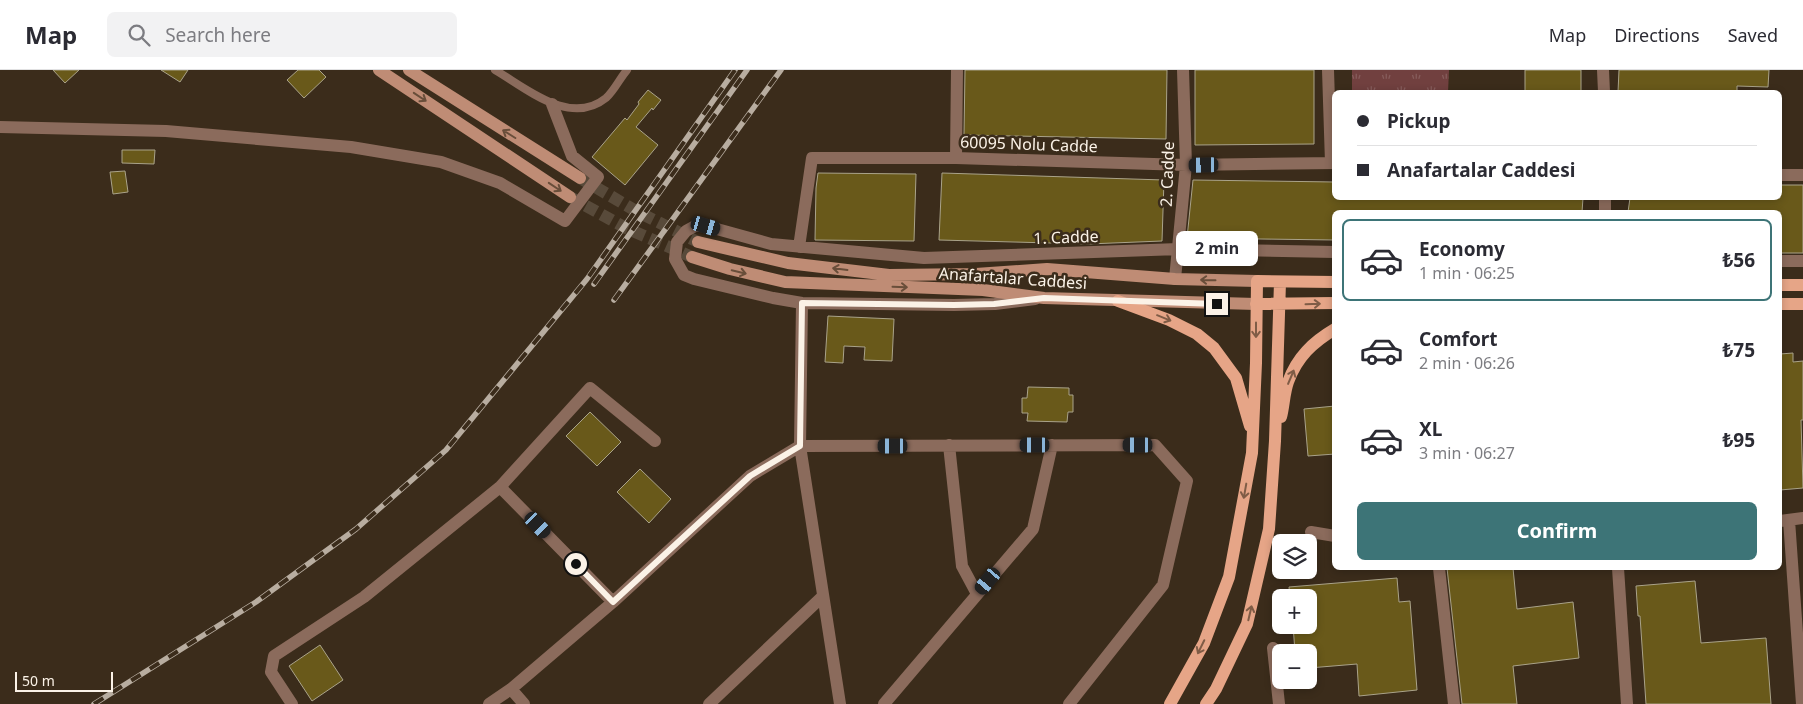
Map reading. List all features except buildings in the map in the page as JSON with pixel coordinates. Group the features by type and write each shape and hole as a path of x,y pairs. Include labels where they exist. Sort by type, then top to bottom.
{"main road":[{"path":"379,70 570,197"},
{"path":"409,70 580,178"},
{"name":"Anafartalar Caddesi","path":"698,242 788,263 889,275 976,274 1047,269 1175,279 1332,282"},
{"name":"Anafartalar Caddesi","path":"692,257 730,270 785,282 983,290 1044,298 1118,301 1279,305 1332,303"},
{"path":"1170,704 1204,643 1229,577 1252,454 1257,281"},
{"path":"1206,704 1216,689 1247,624 1269,529 1275,441 1280,282"},
{"path":"1782,285 1803,285"},
{"path":"1118,301 1169,320 1197,334 1214,348 1236,378 1253,437"},
{"path":"1782,304 1803,304"},
{"path":"1275,441 1288,382 1298,360 1310,345 1332,331"}],"street":[{"path":"956,158 957,70"},
{"name":"2. Cadde","path":"1175,279 1186,165 1183,70"},
{"path":"1328,70 1332,144"},
{"path":"1604,70 1604,90"},
{"path":"0,127 166,131 351,147 441,162 500,183 566,221 598,177 572,156 552,104"},
{"name":"60095 Nolu Cadde","path":"799,248 812,158 956,158 1186,165 1332,163"},
{"path":"1782,175 1803,175"},
{"name":"1. Cadde","path":"802,303 773,298 684,275 675,259 677,242 686,230 695,226 706,226 771,244 924,258 1179,249 1332,252"},
{"path":"1782,261 1803,261"},
{"path":"840,704 800,446 802,303 954,305 994,304 1044,298"},
{"path":"292,704 271,672 274,656 364,596 500,487 590,388 655,441"},
{"path":"949,445 962,566 977,594"},
{"path":"884,704 1033,529 1052,445"},
{"path":"489,704 510,689 613,602 750,476 800,446 1155,445 1187,481 1163,585 1069,704"},
{"path":"500,487 613,602"},
{"path":"1802,704 1784,520 1803,518"},
{"path":"1311,532 1332,536"},
{"path":"1439,570 1454,704"},
{"path":"1618,570 1627,704"},
{"path":"709,704 823,596"},
{"path":"510,689 524,704"},
{"path":"1277,689 1279,704"}],"lane":[{"path":"495,70 552,104 576,110 606,98 627,70"}],"green space":[{"path":"1352,70 1449,70 1448,90 1352,90"}],"tunnel":[{"path":"580,178 636,211 698,242"},
{"path":"570,197 626,228 692,257"}],"railway":[{"path":"94,704 256,602 356,529 446,450 587,279 735,70"},
{"path":"594,284 747,70"},
{"path":"614,300 781,70"}],"route":[{"path":"576,564 613,602 750,476 800,446 802,303 954,305 994,304 1044,298 1217,304"}]}
